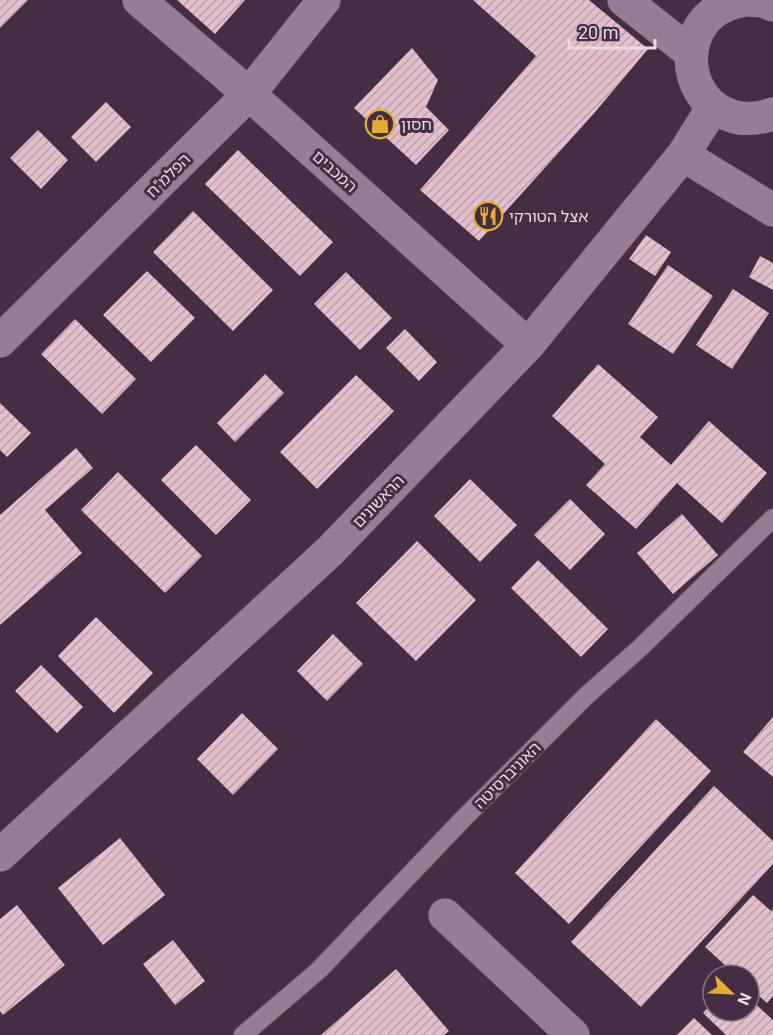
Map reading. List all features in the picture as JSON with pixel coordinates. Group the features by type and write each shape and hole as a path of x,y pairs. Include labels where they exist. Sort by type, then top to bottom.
{"street":[{"name":"המכבים","path":"139,0 249,94 528,345"},
{"name":"הפלמ\"ח","path":"0,341 249,94 324,0"},
{"path":"624,0 691,53"},
{"path":"750,0 773,5"},
{"path":"718,4 695,37 691,53 692,74 700,92 713,107 732,116 752,119 773,114"},
{"name":"הראשונים","path":"0,855 330,551 528,345 683,155 713,107"},
{"path":"683,155 773,210"},
{"path":"445,915 573,1035"}],"lane":[{"name":"האוניברסיטה","path":"243,1035 319,970 462,820 586,696 641,647 773,518"}],"building":[{"path":"0,0 28,0 0,28"},
{"path":"177,0 245,0 215,34"},
{"path":"473,0 589,0 648,49 596,111 479,241 420,190 536,56"},
{"path":"412,48 438,80 426,107 449,130 416,165 354,108"},
{"path":"106,102 131,127 96,162 71,137"},
{"path":"38,130 68,160 41,189 10,158"},
{"path":"238,150 333,242 300,276 205,184"},
{"path":"193,211 273,290 233,331 153,252"},
{"path":"646,235 671,252 655,276 629,259"},
{"path":"760,256 773,263 773,290 749,277"},
{"path":"668,265 713,296 673,354 628,324"},
{"path":"147,271 195,318 151,362 103,315"},
{"path":"346,272 392,318 360,350 314,304"},
{"path":"733,289 769,313 732,369 696,345"},
{"path":"75,319 136,379 102,414 41,354"},
{"path":"405,329 437,362 419,381 386,348"},
{"path":"598,364 658,417 640,437 671,465 709,421 767,473 722,523 677,483 636,529 586,485 605,464 552,416"},
{"path":"265,374 284,393 235,442 217,423"},
{"path":"356,375 394,411 317,489 280,452"},
{"path":"0,403 31,433 7,457 0,450"},
{"path":"196,445 251,500 216,535 161,480"},
{"path":"76,448 93,468 45,510 82,553 0,625 0,515"},
{"path":"118,472 202,556 165,593 81,510"},
{"path":"470,479 517,525 480,562 434,516"},
{"path":"570,499 605,534 570,570 534,535"},
{"path":"682,514 718,555 673,594 637,553"},
{"path":"417,541 476,600 416,661 356,603"},
{"path":"538,560 608,629 581,657 511,588"},
{"path":"96,617 153,673 114,713 58,656"},
{"path":"333,634 363,664 327,701 297,671"},
{"path":"41,665 83,707 57,733 15,691"},
{"path":"242,713 278,749 233,795 197,759"},
{"path":"773,717 773,777 743,752"},
{"path":"656,719 711,771 569,924 515,873"},
{"path":"714,786 773,841 773,864 641,1007 571,942"},
{"path":"120,838 165,895 103,945 58,888"},
{"path":"753,895 771,911 773,909 773,996 767,1003 761,998 761,963 723,963 705,947"},
{"path":"17,905 65,965 3,1015 0,1011 0,919"},
{"path":"173,940 205,981 175,1005 143,964"},
{"path":"396,969 449,1031 444,1035 321,1035"},
{"path":"761,1009 773,1020 773,1035 726,1035 713,1023 761,1023"},
{"path":"694,1018 712,1035 677,1035"}],"place":[{"name":"חסון","path":"380,124"},
{"name":"אצל הטורקי","path":"488,216"}]}
